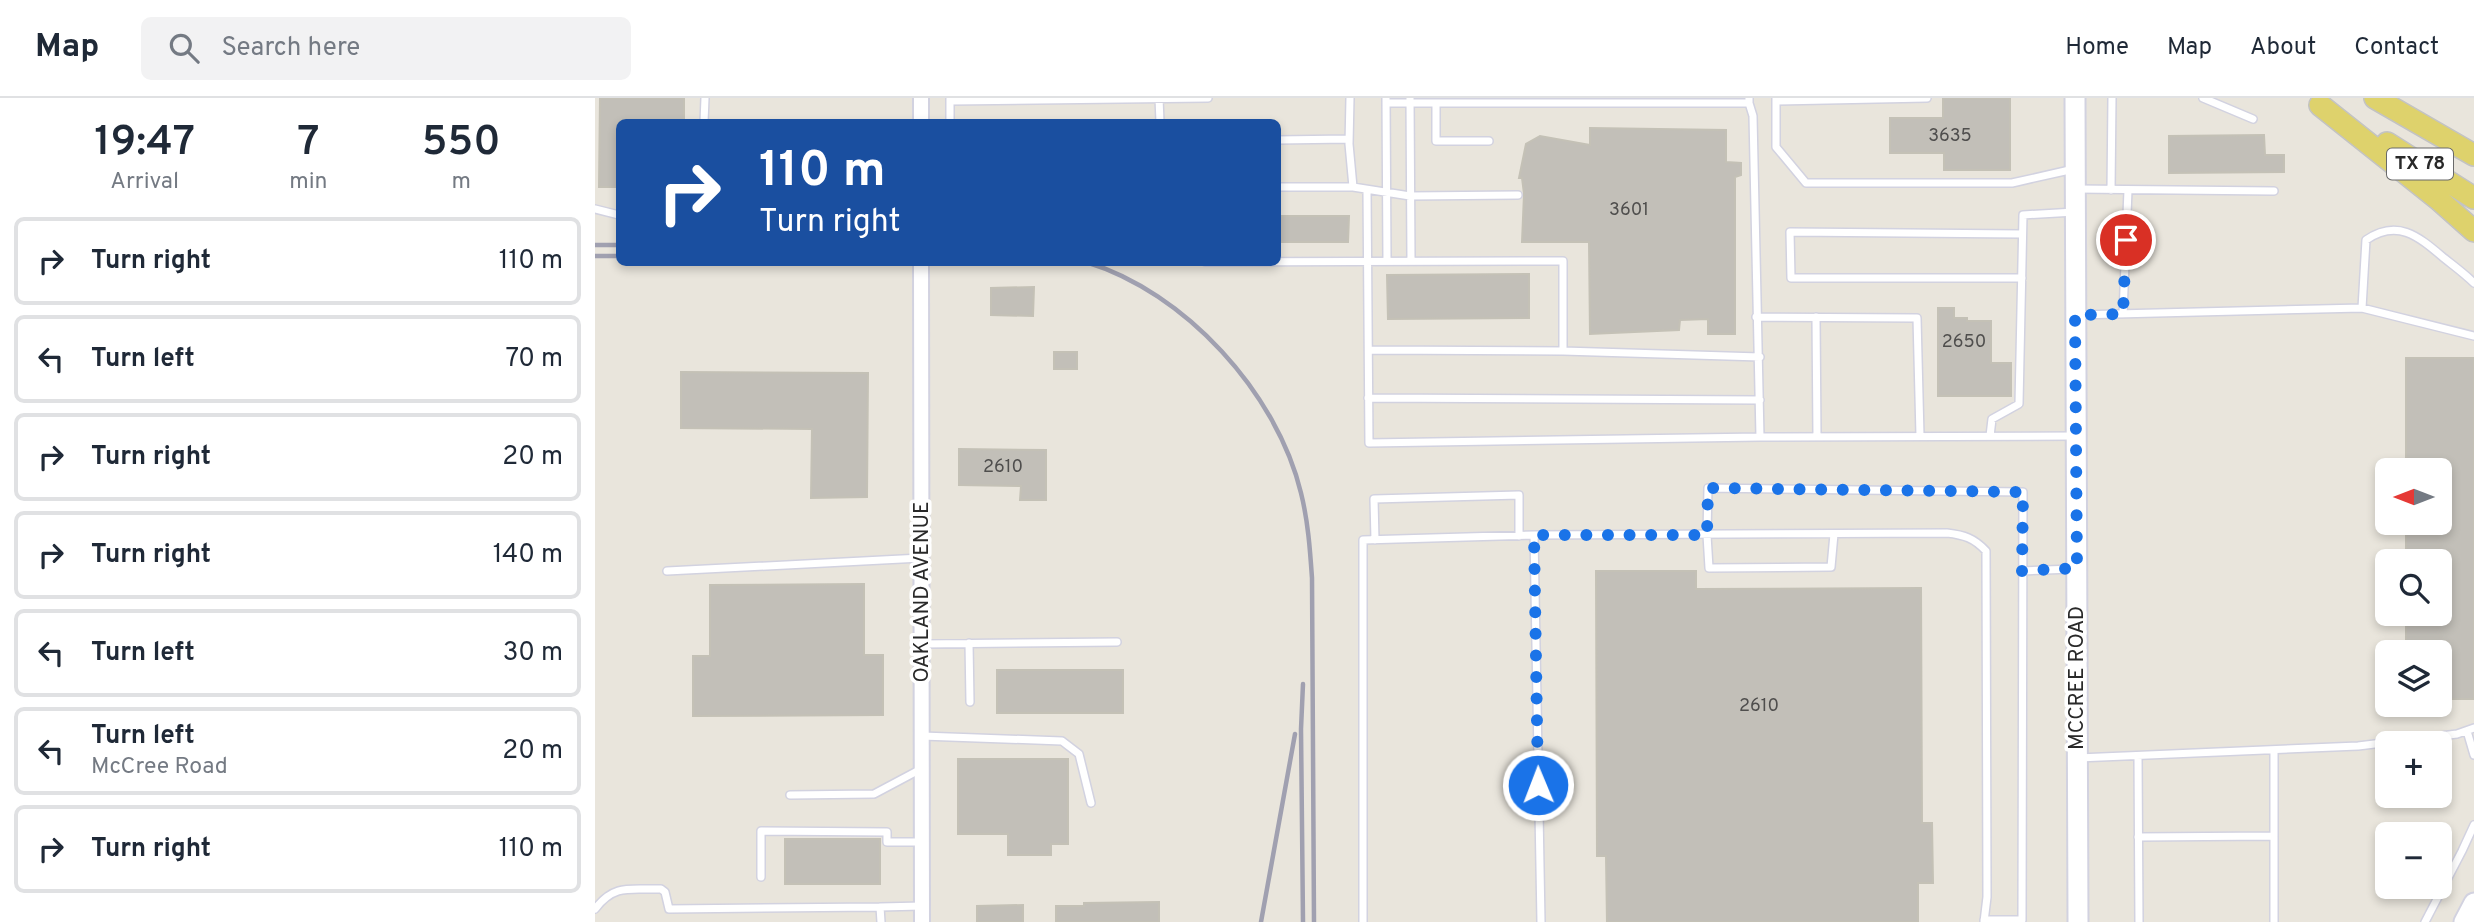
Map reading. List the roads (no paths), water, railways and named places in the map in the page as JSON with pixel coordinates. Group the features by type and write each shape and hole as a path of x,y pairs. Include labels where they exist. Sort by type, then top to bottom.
{"main road":[{"name":"MCCREE ROAD","path":"2075,98 2078,922"},
{"name":"TX 78","path":"2375,98 2474,155"},
{"name":"TX 78","path":"2314,101 2474,198"},
{"path":"2314,101 2438,199 2474,231"},
{"path":"2464,922 2474,903"}],"street":[{"path":"921,98 921,119"},
{"name":"OAKLAND AVENUE","path":"921,266 922,922"}],"lane":[{"path":"704,119 705,98"},
{"path":"1159,98 1160,119"},
{"path":"950,119 950,99 1208,98"},
{"path":"1350,98 1349,139 1353,187"},
{"path":"1927,98 1776,99 1776,147 1806,183 2012,183 2075,169"},
{"path":"2111,190 2112,98"},
{"path":"2203,98 2253,120"},
{"path":"1387,261 1386,101 1436,103 1749,100 1753,116 1760,437"},
{"path":"1410,101 1411,261"},
{"path":"1436,103 1436,141 1489,141"},
{"path":"1281,140 1349,139"},
{"path":"1281,187 1353,187 1410,196 1518,195"},
{"path":"2075,189 2274,191"},
{"path":"1367,190 1369,443 1760,437 2076,436"},
{"path":"2123,314 2127,190"},
{"path":"595,209 616,214"},
{"path":"1990,436 1992,419 2019,404 2023,215 2075,212"},
{"path":"2362,308 2366,240 2376,233 2397,230 2416,235 2474,283"},
{"path":"2022,234 1790,232 1791,278 2022,278"},
{"path":"1281,262 1563,261 1563,351"},
{"path":"2075,315 2362,308 2474,336"},
{"path":"1756,317 1917,318 1920,436"},
{"path":"1816,317 1817,437"},
{"path":"1369,350 1563,351 1760,357"},
{"path":"1368,398 1760,400"},
{"path":"1363,922 1363,540 1534,535 1707,535 1947,533 1964,535 1977,541 1986,551 1987,897 1984,921 2022,920 2023,492 1708,488 1707,535 1709,568 1831,567 1834,534"},
{"path":"1375,540 1374,499 1519,495 1519,536"},
{"path":"1534,535 1541,922"},
{"path":"667,571 922,558"},
{"path":"2022,571 2077,568"},
{"path":"922,644 1117,642"},
{"path":"969,643 970,702"},
{"path":"2077,758 2358,746 2457,734 2471,729 2474,755"},
{"path":"922,736 1062,741 1079,754 1091,803"},
{"path":"2274,750 2274,922"},
{"path":"2138,756 2139,922"},
{"path":"790,795 874,794 922,769"},
{"path":"2425,922 2474,825"},
{"path":"761,877 761,831 887,832 887,842 922,842"},
{"path":"2138,837 2274,836"},
{"path":"595,909 613,890 661,889 665,892 669,909 922,906"},
{"path":"880,907 881,922"}],"railway":[{"path":"595,245 616,245"},
{"path":"595,256 616,256"},
{"path":"1097,266 1123,276 1158,297 1191,322 1222,351 1249,384 1271,419 1289,456 1305,514 1312,578 1314,922"},
{"path":"1303,684 1303,922"},
{"path":"1261,922 1295,734"}]}
